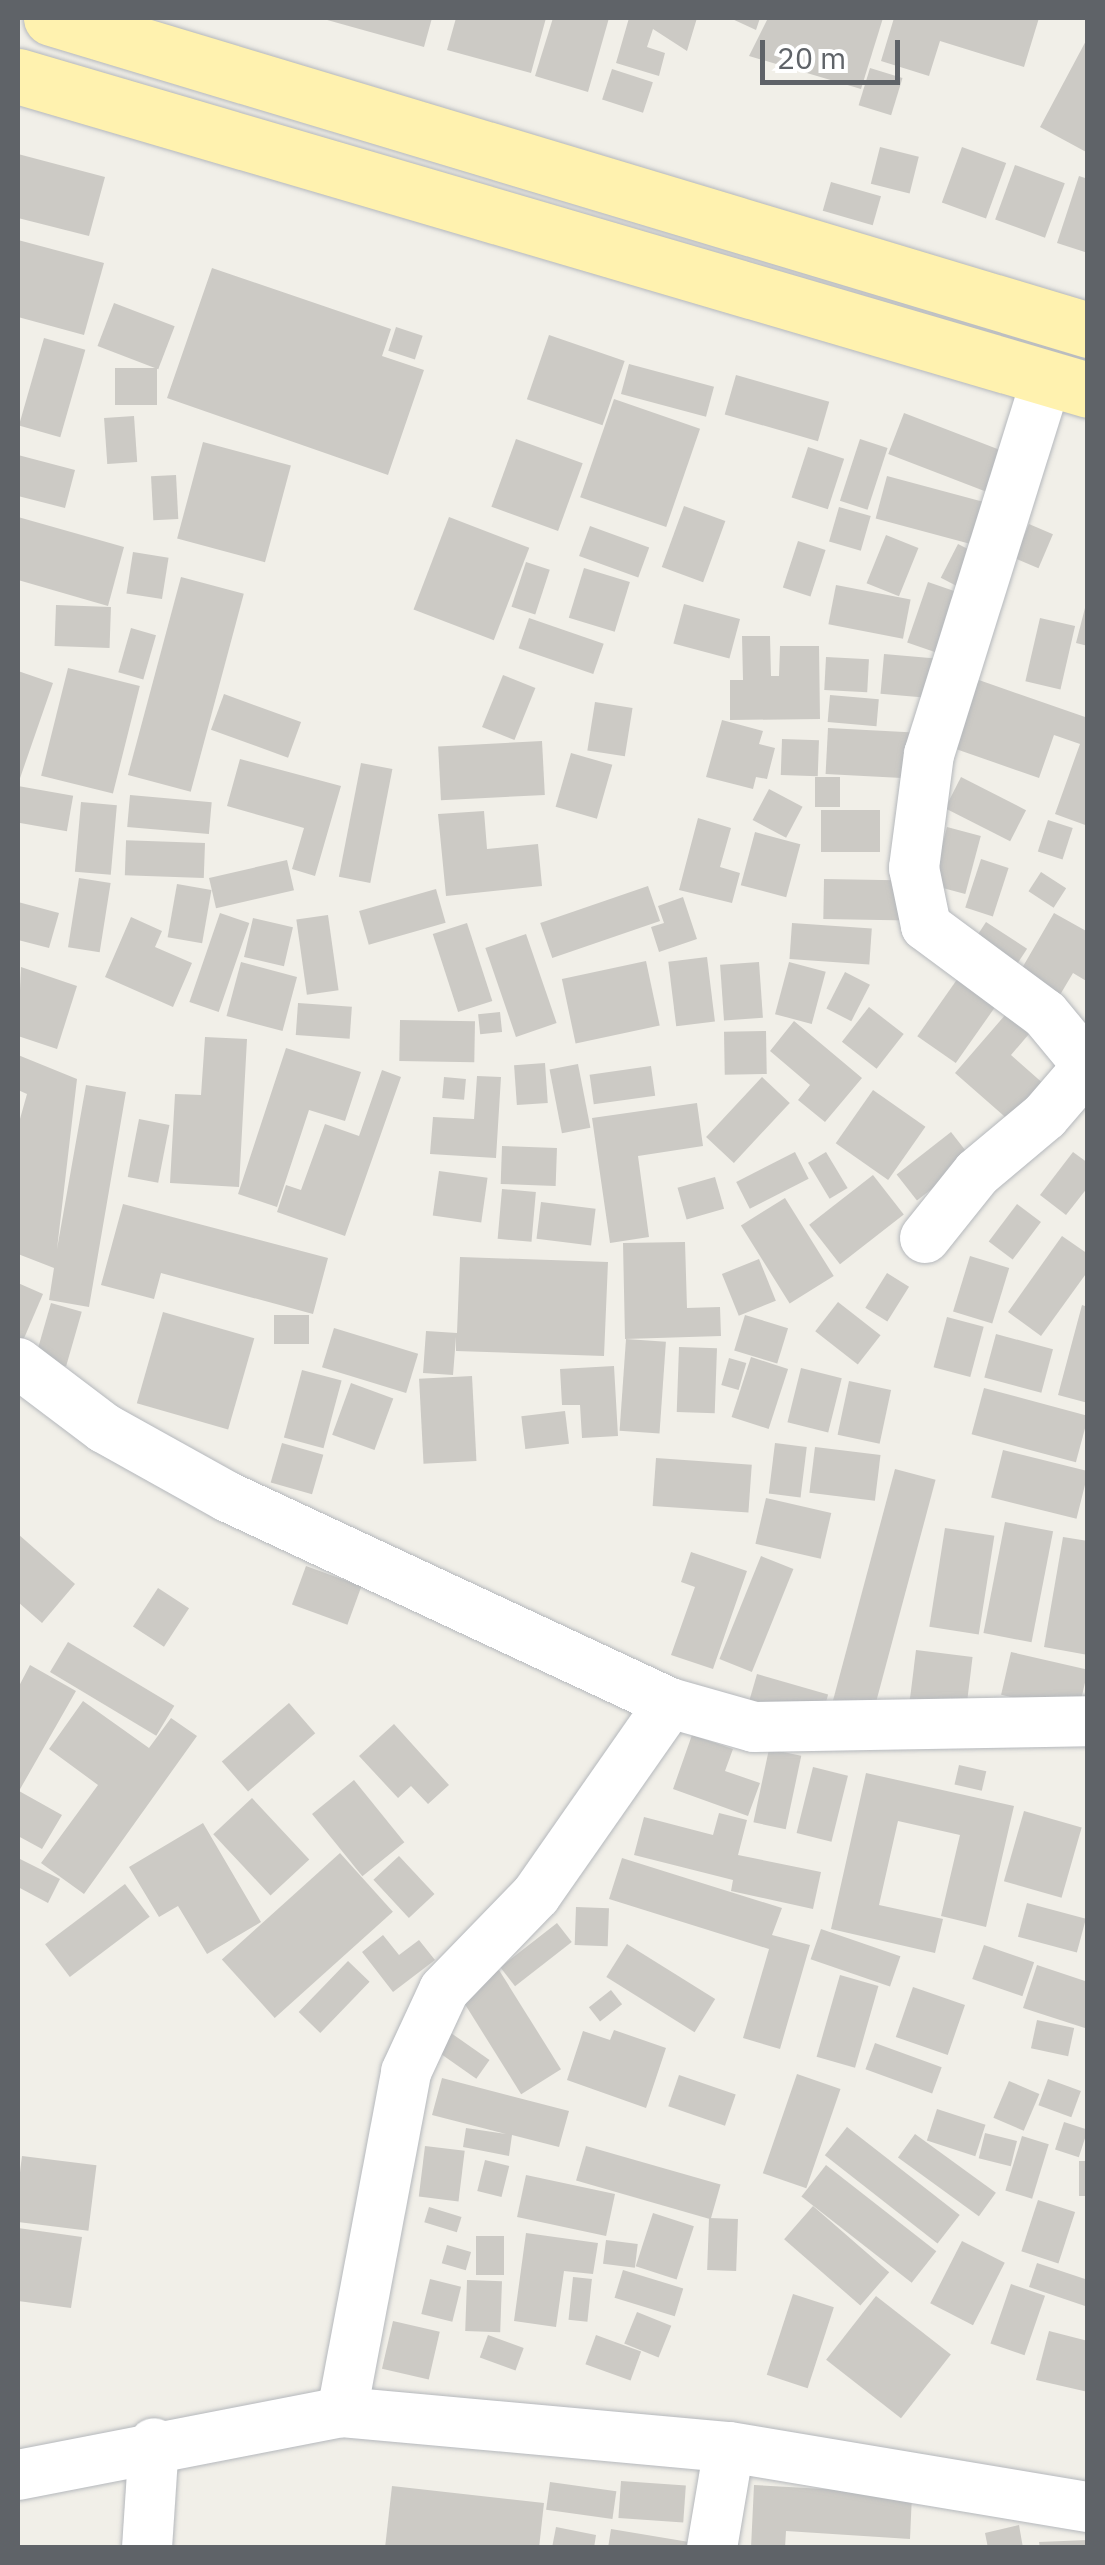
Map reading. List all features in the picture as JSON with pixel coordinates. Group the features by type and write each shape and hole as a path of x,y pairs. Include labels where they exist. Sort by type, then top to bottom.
{"main road":[{"path":"51,18 1088,330"},
{"path":"18,76 1067,384"}],"street":[{"path":"924,1238 977,1173 1045,1116 1088,1066 1045,1014 926,926 914,868 929,754 1067,384"},
{"path":"18,1363 104,1428 228,1497 670,1702 754,1727 1088,1721"},
{"path":"342,2412 406,2072 444,1990 536,1895 670,1702"},
{"path":"18,2475 154,2442 342,2412 728,2447 1088,2506"},
{"path":"148,2548 154,2442"},
{"path":"712,2548 728,2447"}],"building":[{"path":"320,18 432,18 424,47"},
{"path":"456,18 546,18 531,73 447,50"},
{"path":"553,18 609,18 588,92 535,76"},
{"path":"629,18 697,18 687,51 653,29 647,47 665,53 659,76 616,63"},
{"path":"730,18 760,18 756,30"},
{"path":"768,18 883,18 861,89 749,56"},
{"path":"894,18 1039,18 1024,67 940,41 929,76 881,61"},
{"path":"1088,37 1088,153 1040,127"},
{"path":"870,68 903,78 891,115 859,105"},
{"path":"612,69 653,82 643,113 602,99"},
{"path":"880,147 919,157 910,194 871,184"},
{"path":"962,147 1006,163 986,219 942,202"},
{"path":"18,154 105,177 89,236 18,218"},
{"path":"1015,165 1065,183 1045,238 995,220"},
{"path":"1079,176 1088,179 1088,253 1057,243"},
{"path":"831,182 881,196 873,225 823,211"},
{"path":"18,240 104,263 84,335 18,317"},
{"path":"212,268 391,329 382,356 424,370 388,475 167,398"},
{"path":"114,303 175,326 158,369 98,346"},
{"path":"396,327 423,336 415,359 388,351"},
{"path":"549,335 625,361 603,425 527,399"},
{"path":"44,338 85,350 60,437 19,425"},
{"path":"629,364 714,387 706,417 621,394"},
{"path":"115,368 157,368 157,405 115,405"},
{"path":"736,375 829,402 818,441 725,414"},
{"path":"614,399 700,429 666,527 580,497"},
{"path":"904,413 1009,453 993,494 888,454"},
{"path":"134,416 137,462 107,464 104,418"},
{"path":"516,439 583,463 558,531 491,507"},
{"path":"860,439 888,448 867,510 840,501"},
{"path":"203,442 291,466 265,562 177,539"},
{"path":"808,447 844,459 828,509 792,497"},
{"path":"18,455 75,470 65,508 18,496"},
{"path":"176,475 178,519 153,520 151,476"},
{"path":"887,476 991,504 980,546 876,519"},
{"path":"684,506 725,521 703,582 662,567"},
{"path":"839,507 871,516 861,551 829,542"},
{"path":"18,517 124,547 108,606 18,580"},
{"path":"449,517 529,548 494,640 414,609"},
{"path":"1029,524 1053,534 1038,568 1015,558"},
{"path":"590,526 649,548 638,578 579,556"},
{"path":"886,535 918,548 899,596 867,583"},
{"path":"798,541 826,550 810,597 783,588"},
{"path":"958,544 980,555 963,589 941,578"},
{"path":"133,552 169,558 162,599 126,593"},
{"path":"526,562 550,570 535,614 511,607"},
{"path":"584,568 630,582 615,632 569,618"},
{"path":"181,577 244,594 191,792 128,775"},
{"path":"928,582 971,597 951,657 907,643"},
{"path":"836,585 911,600 903,639 828,624"},
{"path":"684,604 740,619 729,659 673,644"},
{"path":"1088,604 1088,646 1076,643"},
{"path":"56,605 111,607 110,648 55,646"},
{"path":"529,618 604,644 593,674 519,648"},
{"path":"1040,618 1075,626 1060,689 1025,681"},
{"path":"131,628 156,635 143,679 118,672"},
{"path":"742,636 770,636 771,676 779,676 780,646 819,646 820,719 730,720 730,680 743,680"},
{"path":"884,654 933,658 929,698 881,694"},
{"path":"826,657 869,659 867,692 824,690"},
{"path":"68,668 140,686 113,794 41,776"},
{"path":"18,671 53,683 18,784"},
{"path":"503,675 535,688 514,740 482,727"},
{"path":"976,679 1088,718 1088,826 1055,814 1080,744 1054,735 1039,778 953,748"},
{"path":"224,694 301,722 288,758 211,730"},
{"path":"830,695 879,699 876,726 828,722"},
{"path":"595,702 633,708 625,756 587,750"},
{"path":"722,720 763,731 759,744 775,748 767,779 756,777 753,789 706,777"},
{"path":"828,728 914,733 911,778 826,774"},
{"path":"782,739 819,740 818,776 781,775"},
{"path":"542,741 545,795 441,800 438,746"},
{"path":"571,753 612,765 597,819 556,807"},
{"path":"240,759 341,786 315,876 292,869 304,828 227,806"},
{"path":"361,763 392,769 370,883 339,877"},
{"path":"815,777 840,777 840,807 815,807"},
{"path":"961,777 1026,810 1010,841 945,808"},
{"path":"18,786 73,796 67,831 18,823"},
{"path":"769,789 803,807 786,838 753,820"},
{"path":"130,795 212,802 209,834 127,827"},
{"path":"81,802 117,805 111,875 75,872"},
{"path":"821,810 880,810 880,852 821,852"},
{"path":"484,811 487,849 538,844 542,886 446,896 438,814"},
{"path":"698,818 731,828 720,867 740,873 732,903 679,890"},
{"path":"1048,820 1073,828 1063,859 1038,851"},
{"path":"947,827 981,836 965,894 931,885"},
{"path":"755,832 800,844 786,897 741,885"},
{"path":"126,840 205,843 204,878 125,875"},
{"path":"981,859 1009,868 993,916 965,908"},
{"path":"287,860 294,890 216,908 209,878"},
{"path":"1041,872 1066,888 1054,908 1028,891"},
{"path":"79,878 111,883 100,952 68,947"},
{"path":"824,879 910,881 909,920 823,919"},
{"path":"177,884 211,890 202,943 168,937"},
{"path":"648,886 660,921 552,958 540,923"},
{"path":"436,889 446,923 369,945 359,911"},
{"path":"683,897 697,939 659,952 651,927 664,923 658,906"},
{"path":"18,902 59,913 49,948 18,940"},
{"path":"220,913 249,923 219,1012 189,1002"},
{"path":"1054,913 1088,932 1088,982 1073,973 1054,1005 1014,982"},
{"path":"328,915 339,990 307,995 296,919"},
{"path":"131,917 162,931 155,947 192,963 173,1007 105,977"},
{"path":"253,918 293,927 284,966 244,957"},
{"path":"986,922 1027,949 1006,981 965,954"},
{"path":"467,923 492,1001 458,1012 433,934"},
{"path":"792,923 872,929 869,964 789,959"},
{"path":"526,934 557,1023 516,1037 485,948"},
{"path":"707,957 715,1022 676,1026 668,962"},
{"path":"646,961 660,1026 576,1043 562,979"},
{"path":"241,962 297,977 283,1031 227,1016"},
{"path":"759,962 763,1018 724,1021 720,965"},
{"path":"789,962 826,972 812,1024 775,1014"},
{"path":"21,967 77,986 57,1049 18,1036"},
{"path":"845,972 870,985 851,1021 826,1009"},
{"path":"958,978 997,1005 956,1063 917,1036"},
{"path":"298,1003 352,1007 350,1039 296,1035"},
{"path":"869,1007 904,1034 877,1069 842,1042"},
{"path":"500,1012 502,1032 480,1034 478,1014"},
{"path":"1006,1014 1029,1034 1011,1055 1054,1093 1021,1131 955,1073"},
{"path":"400,1020 475,1021 474,1062 399,1061"},
{"path":"794,1021 862,1078 825,1122 798,1100 810,1085 770,1051"},
{"path":"766,1031 767,1074 725,1075 724,1032"},
{"path":"205,1037 247,1039 239,1187 170,1183 175,1094 201,1095"},
{"path":"286,1048 361,1072 345,1121 309,1110 277,1207 238,1194"},
{"path":"18,1055 77,1079 57,1249 86,1085 126,1092 89,1307 49,1300 54,1268 18,1254 18,1126 27,1094 18,1090"},
{"path":"545,1063 548,1103 517,1105 514,1065"},
{"path":"578,1064 590,1128 562,1133 550,1070"},
{"path":"651,1066 655,1096 594,1104 590,1075"},
{"path":"382,1070 401,1077 345,1236 277,1212 286,1185 301,1190 325,1124 359,1136"},
{"path":"477,1076 501,1077 496,1158 430,1154 433,1117 474,1119"},
{"path":"444,1077 466,1079 464,1100 442,1098"},
{"path":"762,1077 790,1103 734,1163 706,1137"},
{"path":"873,1090 925,1127 888,1180 836,1143"},
{"path":"697,1103 703,1146 638,1156 649,1237 610,1243 592,1118"},
{"path":"139,1119 169,1125 158,1183 128,1177"},
{"path":"951,1132 971,1158 917,1200 897,1174"},
{"path":"502,1146 557,1148 556,1186 501,1184"},
{"path":"795,1152 809,1179 750,1209 736,1182"},
{"path":"826,1152 848,1188 830,1199 808,1163"},
{"path":"1073,1152 1088,1163 1088,1187 1066,1215 1040,1195"},
{"path":"439,1171 488,1178 481,1222 433,1216"},
{"path":"873,1175 904,1214 840,1264 809,1225"},
{"path":"715,1177 724,1209 687,1219 678,1188"},
{"path":"502,1189 536,1192 532,1242 498,1239"},
{"path":"785,1198 834,1276 790,1304 741,1226"},
{"path":"541,1202 596,1209 591,1245 536,1239"},
{"path":"123,1204 328,1258 313,1314 161,1273 154,1299 101,1285"},
{"path":"1017,1204 1041,1222 1013,1260 989,1242"},
{"path":"1062,1236 1088,1254 1088,1271 1041,1336 1008,1312"},
{"path":"685,1242 687,1308 720,1307 721,1336 625,1339 623,1243"},
{"path":"970,1256 1009,1268 992,1323 953,1311"},
{"path":"460,1257 608,1262 604,1356 456,1351 456,1337 453,1375 423,1373 426,1331 457,1333"},
{"path":"759,1259 776,1301 739,1316 722,1274"},
{"path":"887,1273 909,1287 887,1322 865,1308"},
{"path":"18,1283 43,1294 22,1343 18,1341"},
{"path":"838,1302 881,1335 858,1364 815,1331"},
{"path":"51,1303 82,1312 66,1367 35,1358"},
{"path":"1082,1305 1088,1307 1088,1403 1058,1395"},
{"path":"163,1312 254,1338 228,1430 137,1403"},
{"path":"274,1315 309,1315 309,1344 274,1344"},
{"path":"745,1315 788,1328 777,1364 734,1350"},
{"path":"947,1317 984,1327 970,1377 934,1367"},
{"path":"334,1328 418,1354 406,1393 322,1367"},
{"path":"996,1334 1053,1349 1041,1393 984,1377"},
{"path":"626,1339 666,1342 659,1434 620,1431"},
{"path":"679,1347 717,1348 715,1413 677,1412"},
{"path":"751,1357 788,1369 769,1429 732,1417"},
{"path":"729,1358 746,1363 739,1390 721,1385"},
{"path":"614,1366 618,1436 582,1438 580,1405 562,1405 560,1369"},
{"path":"801,1368 842,1378 828,1432 787,1422"},
{"path":"302,1370 342,1381 323,1448 284,1438"},
{"path":"472,1376 476,1461 424,1464 419,1379"},
{"path":"849,1381 891,1390 880,1444 838,1435"},
{"path":"351,1383 393,1398 374,1450 332,1435"},
{"path":"984,1388 1088,1416 1076,1462 972,1434"},
{"path":"565,1411 569,1444 525,1449 521,1416"},
{"path":"282,1443 323,1455 312,1494 271,1482"},
{"path":"775,1443 807,1447 801,1498 769,1494"},
{"path":"815,1447 881,1455 875,1501 809,1493"},
{"path":"1003,1450 1088,1471 1077,1519 991,1498"},
{"path":"656,1458 752,1465 748,1513 653,1506"},
{"path":"895,1469 936,1480 873,1713 833,1702"},
{"path":"766,1498 831,1513 821,1559 755,1544"},
{"path":"1005,1522 1053,1531 1032,1642 983,1633"},
{"path":"945,1528 994,1536 979,1635 929,1627"},
{"path":"18,1534 75,1584 42,1623 18,1602"},
{"path":"1063,1537 1088,1541 1088,1655 1044,1647"},
{"path":"691,1552 747,1571 713,1669 671,1655 695,1587 681,1582"},
{"path":"761,1556 793,1569 752,1672 719,1659"},
{"path":"306,1566 361,1586 347,1625 292,1605"},
{"path":"158,1588 189,1608 164,1647 133,1627"},
{"path":"68,1642 174,1706 156,1736 50,1672"},
{"path":"916,1650 973,1657 966,1711 909,1704"},
{"path":"1011,1652 1088,1670 1078,1713 1001,1695"},
{"path":"30,1665 76,1691 19,1791 62,1815 42,1849 18,1836 18,1688"},
{"path":"757,1674 828,1694 820,1723 749,1703"},
{"path":"83,1701 149,1748 171,1718 197,1736 84,1894 41,1863 98,1785 49,1749"},
{"path":"289,1703 315,1733 248,1792 222,1761"},
{"path":"394,1724 449,1785 428,1804 411,1786 398,1798 359,1756"},
{"path":"692,1735 733,1749 725,1771 760,1783 748,1816 673,1789"},
{"path":"769,1749 801,1756 786,1829 753,1822"},
{"path":"959,1765 986,1771 982,1791 955,1784"},
{"path":"813,1767 848,1776 831,1842 797,1833"},
{"path":"866,1773 1014,1806 986,1927 941,1916 960,1835 898,1821 879,1905 943,1919 935,1953 831,1929"},
{"path":"354,1780 404,1842 362,1876 312,1814"},
{"path":"252,1798 309,1859 271,1896 213,1834"},
{"path":"1024,1811 1082,1828 1062,1898 1004,1881"},
{"path":"719,1813 747,1820 738,1855 821,1872 813,1909 731,1891 733,1880 634,1855 644,1817 713,1835"},
{"path":"203,1823 261,1922 207,1954 178,1906 159,1917 129,1867"},
{"path":"340,1853 393,1912 275,2018 222,1959"},
{"path":"399,1856 434,1894 409,1918 373,1880"},
{"path":"18,1858 60,1879 48,1903 18,1887"},
{"path":"622,1858 782,1908 772,1935 810,1945 780,2049 743,2038 769,1949 609,1899"},
{"path":"125,1884 150,1917 70,1977 45,1944"},
{"path":"1027,1903 1086,1919 1077,1953 1018,1937"},
{"path":"576,1907 609,1908 608,1946 575,1945"},
{"path":"557,1923 572,1942 515,1986 500,1967"},
{"path":"821,1929 900,1956 890,1987 811,1959"},
{"path":"383,1935 399,1955 419,1940 435,1960 393,1992 362,1952"},
{"path":"627,1944 715,1999 695,2032 606,1977"},
{"path":"984,1945 1034,1962 1022,1996 972,1979"},
{"path":"348,1961 370,1982 320,2033 299,2012"},
{"path":"1037,1965 1088,1982 1088,2029 1023,2008"},
{"path":"499,1970 561,2069 521,2094 459,1995"},
{"path":"840,1975 878,1986 855,2068 817,2057"},
{"path":"913,1987 965,2005 948,2055 896,2037"},
{"path":"611,1990 622,2004 600,2021 589,2007"},
{"path":"1037,2020 1074,2028 1068,2056 1031,2048"},
{"path":"614,2030 666,2048 646,2108 567,2080 583,2031 610,2040"},
{"path":"451,2033 490,2060 476,2079 438,2052"},
{"path":"875,2043 942,2067 932,2094 865,2069"},
{"path":"797,2074 840,2089 806,2188 763,2173"},
{"path":"679,2075 736,2095 725,2126 668,2106"},
{"path":"442,2078 569,2111 559,2147 512,2135 509,2156 463,2147 466,2128 506,2134 432,2115"},
{"path":"1048,2079 1081,2091 1071,2117 1038,2105"},
{"path":"1009,2081 1039,2094 1024,2131 993,2118"},
{"path":"937,2109 986,2125 975,2156 927,2140"},
{"path":"1064,2122 1088,2130 1079,2157 1055,2150"},
{"path":"847,2127 960,2215 938,2243 825,2155"},
{"path":"985,2133 1017,2141 1011,2166 979,2158"},
{"path":"915,2134 996,2193 979,2216 898,2157"},
{"path":"1022,2136 1049,2144 1032,2199 1005,2191"},
{"path":"425,2146 465,2151 458,2201 419,2197"},
{"path":"586,2146 721,2185 711,2219 576,2181"},
{"path":"22,2156 96,2165 88,2231 18,2222"},
{"path":"485,2160 509,2166 502,2197 477,2191"},
{"path":"1079,2161 1088,2161 1088,2196 1079,2196"},
{"path":"826,2165 936,2251 912,2283 801,2197"},
{"path":"526,2175 615,2194 606,2236 517,2217"},
{"path":"1038,2200 1075,2212 1058,2263 1021,2251"},
{"path":"813,2206 889,2272 860,2305 784,2239"},
{"path":"429,2207 462,2217 457,2232 424,2222"},
{"path":"653,2213 694,2226 677,2280 636,2266"},
{"path":"709,2218 738,2219 736,2271 707,2270"},
{"path":"18,2228 82,2237 71,2308 18,2301"},
{"path":"526,2233 598,2243 593,2274 564,2271 556,2327 514,2321"},
{"path":"476,2236 504,2236 504,2275 476,2275"},
{"path":"606,2240 638,2244 635,2268 603,2264"},
{"path":"962,2241 1005,2263 973,2325 930,2303"},
{"path":"447,2245 471,2252 466,2270 442,2263"},
{"path":"1037,2263 1088,2280 1088,2307 1029,2287"},
{"path":"623,2270 683,2288 675,2316 615,2298"},
{"path":"573,2277 592,2279 587,2322 569,2320"},
{"path":"430,2279 461,2287 452,2322 421,2314"},
{"path":"467,2280 502,2281 500,2332 465,2331"},
{"path":"1011,2284 1045,2296 1025,2355 990,2344"},
{"path":"793,2294 834,2307 808,2388 767,2375"},
{"path":"876,2296 951,2354 901,2418 826,2360"},
{"path":"637,2312 671,2326 659,2357 624,2344"},
{"path":"393,2321 440,2332 429,2380 382,2369"},
{"path":"1049,2331 1088,2341 1088,2392 1036,2380"},
{"path":"488,2335 524,2348 515,2371 480,2358"},
{"path":"596,2335 641,2351 631,2381 585,2364"},
{"path":"621,2481 686,2486 683,2522 618,2518"},
{"path":"550,2482 616,2491 612,2519 546,2510"},
{"path":"754,2485 912,2494 910,2539 786,2531 785,2548 751,2548"},
{"path":"392,2486 544,2503 539,2548 385,2548"},
{"path":"1019,2525 1023,2548 988,2548 985,2533"},
{"path":"556,2527 596,2535 594,2548 552,2548"},
{"path":"611,2529 689,2542 688,2548 608,2548"},
{"path":"1088,2540 1088,2548 1040,2548 1039,2542"}]}
